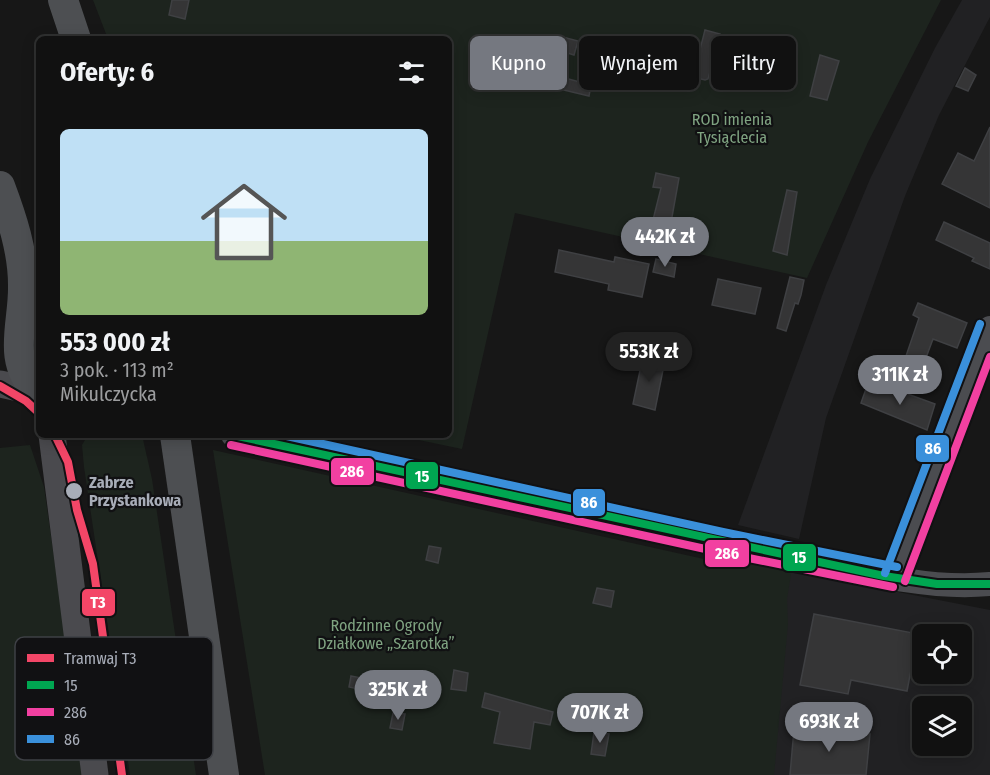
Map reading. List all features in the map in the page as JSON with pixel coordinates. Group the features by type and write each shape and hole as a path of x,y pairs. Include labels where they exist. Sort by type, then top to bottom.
{"main road":[{"path":"45,0 57,36"},
{"path":"63,0 75,36"},
{"path":"0,163 36,258"},
{"path":"0,186 13,219 24,287 19,326 21,365 24,379 36,391"},
{"path":"0,358 19,326"},
{"path":"0,384 36,393"},
{"path":"52,438 78,637"},
{"path":"167,438 191,637"},
{"path":"167,438 201,637"},
{"path":"213,710 224,775"},
{"path":"93,760 95,775"},
{"path":"205,760 207,775"}],"street":[{"path":"895,577 990,328"},
{"path":"247,438 721,542 895,577 947,585 990,584"}],"shaded area":[{"path":"962,0 990,0 990,17 939,115 905,196 826,418 799,539 738,525 826,285 870,179 935,48"},
{"path":"785,570 990,610 990,775 755,775"}],"green space":[{"name":"ROD imienia Tysiąclecia","path":"93,0 941,0 868,142 807,278 515,213 462,449 409,438 452,438 452,36 107,36"},
{"path":"36,295 36,371 29,369"},
{"path":"86,438 143,438 152,479 175,637 109,637 82,445"},
{"path":"30,445 44,487 65,637 15,637 15,760 83,760 85,775 0,775 0,448"},
{"name":"Rodzinne Ogrody Działkowe „Szarotka”","path":"213,450 731,565 735,554 792,568 787,599 788,624 774,775 265,775"},
{"path":"128,760 194,760 196,775 130,775"}],"building":[{"path":"172,0 189,0 185,19 169,15"},
{"path":"705,30 720,34 719,36 711,36 711,68 708,79 705,80 699,78 699,54"},
{"path":"567,38 578,41 574,55 567,53"},
{"path":"820,55 839,61 827,100 810,96"},
{"path":"965,68 976,75 968,91 956,86"},
{"path":"567,79 579,82 579,90 590,90 589,96 564,90 567,90"},
{"path":"990,127 990,208 942,184 958,153 974,161"},
{"path":"656,173 679,178 670,228 652,224 661,188 653,187"},
{"path":"787,190 797,192 787,255 773,251"},
{"path":"944,222 990,243 990,269 972,261 974,258 936,240"},
{"path":"559,250 614,262 615,257 649,264 642,297 608,290 609,284 555,272"},
{"path":"656,259 676,264 674,277 653,272"},
{"path":"790,277 804,280 798,304 795,303 786,331 777,328"},
{"path":"718,279 761,288 755,314 712,305"},
{"path":"918,303 967,323 957,348 933,339 924,363 906,356 919,318 913,315"},
{"path":"643,356 665,360 655,410 633,404"},
{"path":"883,385 935,404 927,430 861,403 867,386 881,391"},
{"path":"429,546 441,548 438,563 426,560"},
{"path":"597,588 614,591 611,607 593,603"},
{"path":"814,614 912,633 912,665 907,691 851,680 848,694 800,685"},
{"path":"454,670 468,673 466,691 451,689"},
{"path":"351,676 407,687 404,699 349,687"},
{"path":"485,693 553,712 550,725 534,722 530,749 494,743 500,712 482,707"},
{"path":"393,713 405,714 402,730 390,728"},
{"path":"794,729 870,734 866,775 790,775"},
{"path":"594,732 609,734 605,756 591,754"}],"tram line":[{"name":"T3","path":"0,386 26,401 36,410"},
{"name":"T3","path":"56,438 68,462 77,510 93,564 103,637"},
{"name":"T3","path":"120,760 122,775"}],"transit line":[{"name":"86","path":"885,573 980,324"},
{"name":"286","path":"905,581 990,357"},
{"name":"15","path":"247,438 884,576 937,584 990,584"},
{"name":"86","path":"296,438 723,532 897,567"},
{"name":"286","path":"231,445 719,552 893,587"}],"place":[{"name":"Zabrze Przystankowa","path":"74,491"}]}
